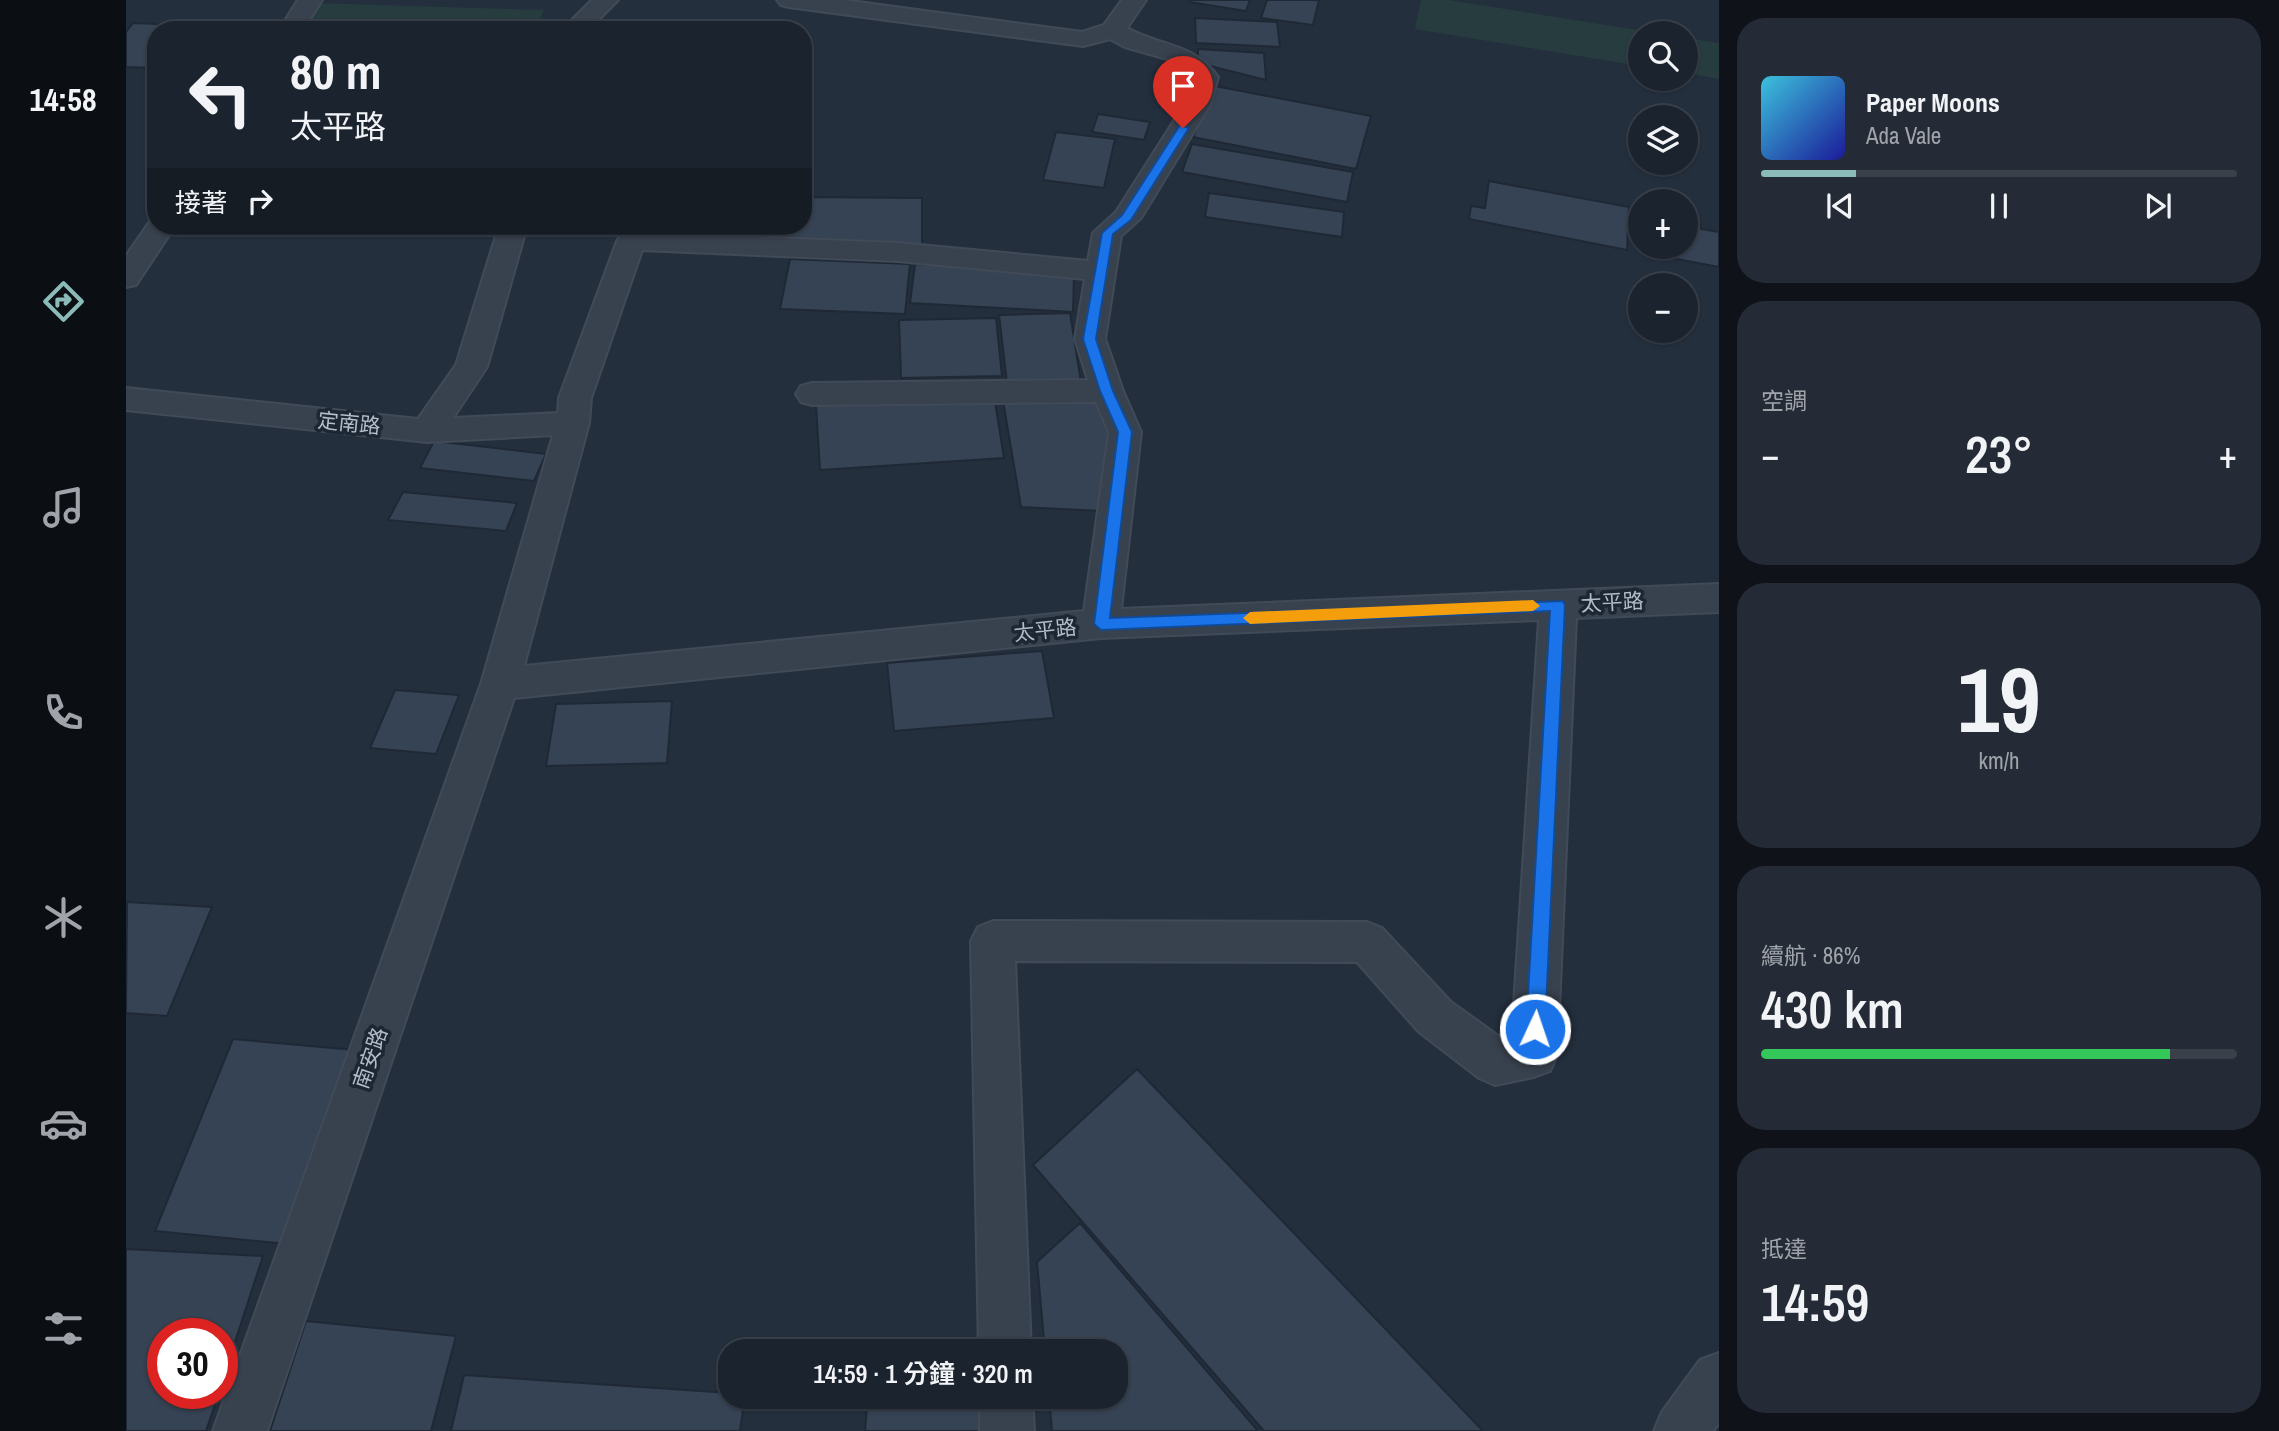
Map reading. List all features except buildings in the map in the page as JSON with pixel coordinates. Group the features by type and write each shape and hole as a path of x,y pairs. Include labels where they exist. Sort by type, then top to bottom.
{"street":[{"path":"297,21 310,0"},
{"path":"584,21 606,0"},
{"path":"789,0 1083,39 1113,30 1134,0"},
{"path":"1101,624 1125,432 1107,391 1090,339 1107,233 1127,218 1198,105 1205,77 1183,56 1134,42 1113,30"},
{"path":"126,278 155,235"},
{"path":"427,431 471,367 510,235"},
{"name":"南安路","path":"240,1431 500,684 573,423 575,398 631,241 898,253 1101,271"},
{"path":"813,394 1107,391"},
{"name":"定南路","path":"126,400 427,431 573,423"},
{"name":"太平路","path":"500,684 1101,624 1719,597"},
{"path":"1005,1339 993,942 1367,943 1435,1017 1495,1062 1534,1055 1558,605"},
{"path":"1681,1431 1719,1379"},
{"path":"1006,1409 1007,1431"}],"green space":[{"path":"1421,0 1449,0 1628,29 1628,64 1415,29"},
{"path":"314,3 544,10 539,21 303,21"},
{"path":"1698,40 1719,43 1719,79 1698,75"}],"slow traffic":[{"path":"1250,618 1533,606"}],"route":[{"path":"1183,128 1127,218 1107,233 1090,339 1107,391 1125,432 1101,624 1558,605 1535,1029"}]}
